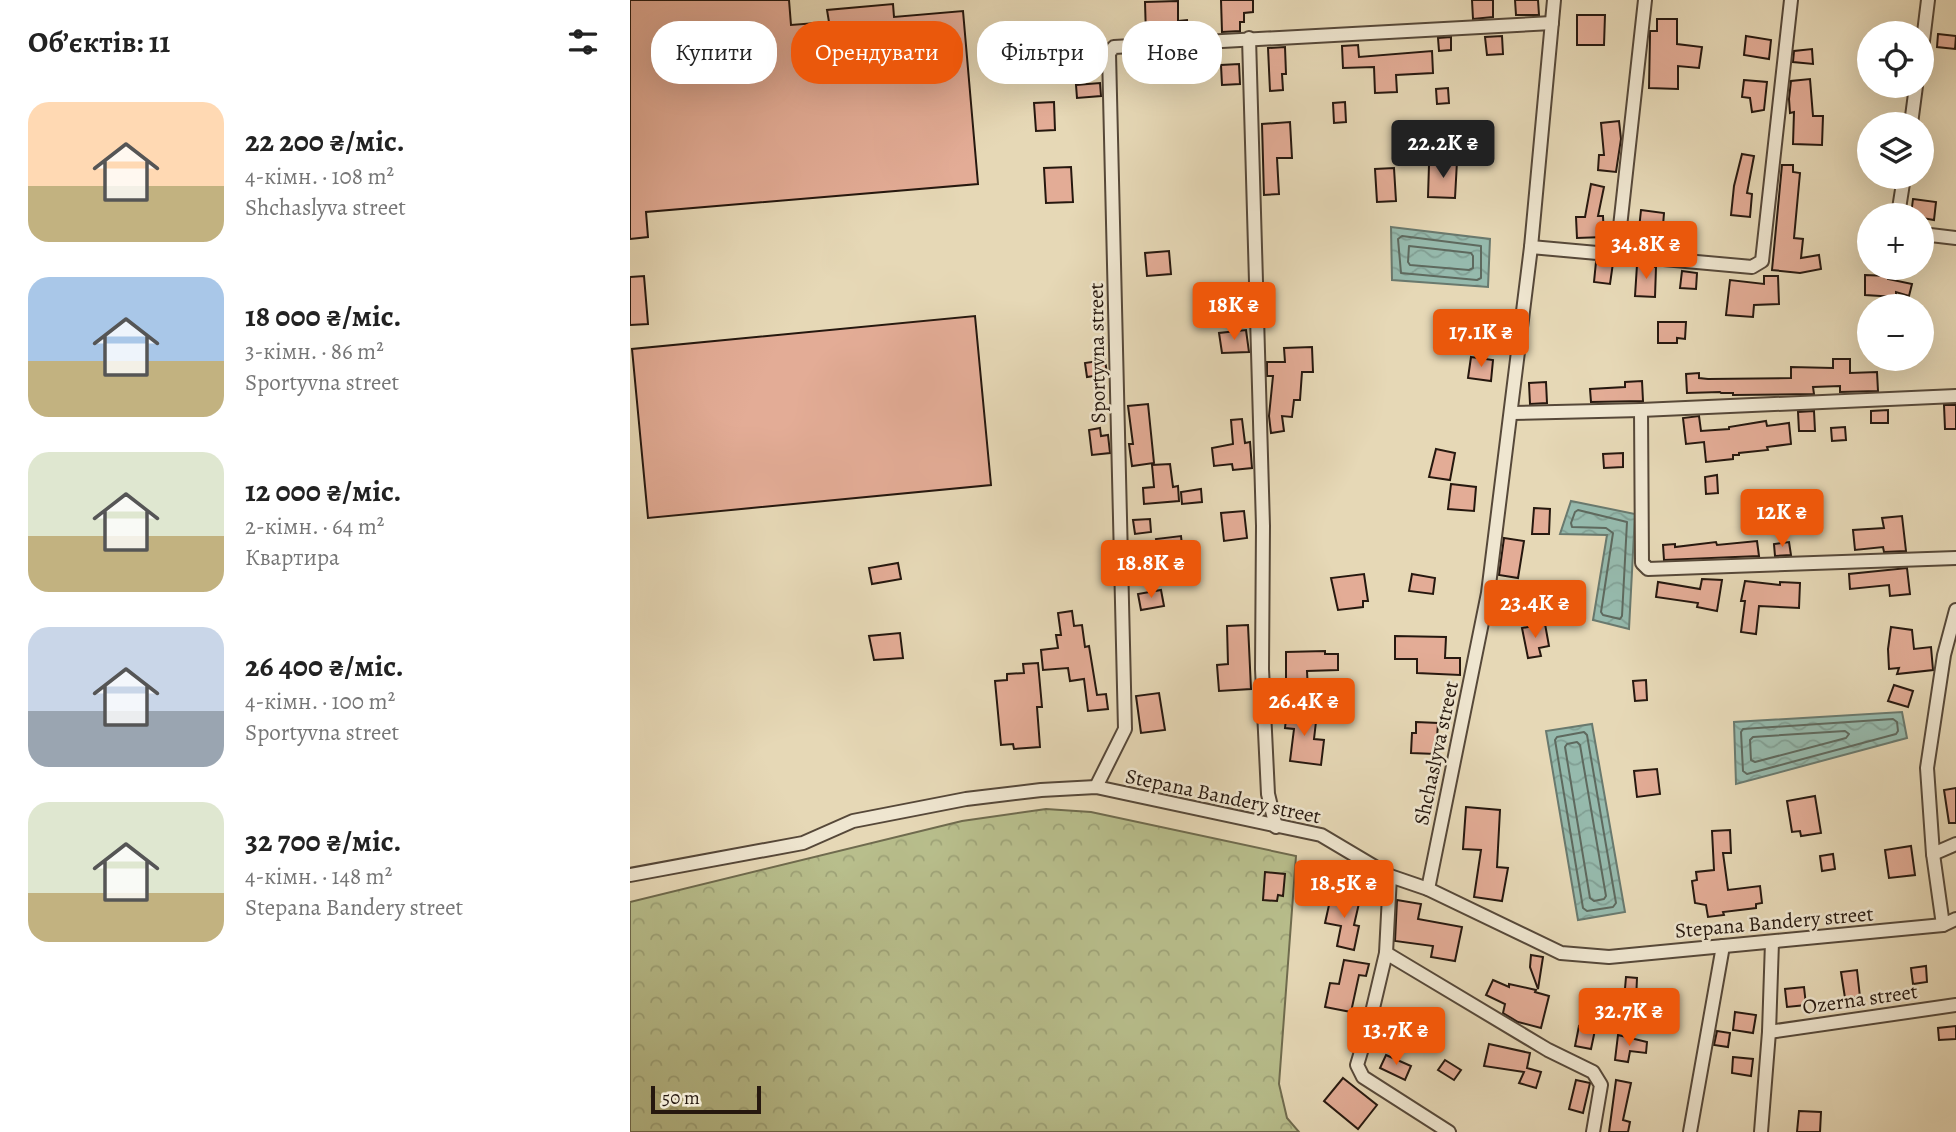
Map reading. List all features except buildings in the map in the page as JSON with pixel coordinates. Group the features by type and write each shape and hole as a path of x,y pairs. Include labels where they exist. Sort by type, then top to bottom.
{"street":[{"name":"Shchaslyva street","path":"1428,889 1488,593 1531,247 1554,0"},
{"path":"1616,254 1645,0"},
{"path":"1531,247 1752,267 1762,261 1791,0"},
{"path":"1925,21 1928,0"},
{"name":"Sportyvna street","path":"1096,788 1125,729 1109,53 1114,47 1552,23"},
{"path":"1249,38 1263,526 1262,669 1268,793 1276,827"},
{"path":"1934,235 1956,237"},
{"path":"1512,413 1956,396"},
{"path":"1641,410 1642,563 1648,569 1956,558"},
{"path":"1943,925 1933,854 1927,768 1944,655 1956,610"},
{"name":"Stepana Bandery street","path":"630,874 803,844 853,821 966,799 1041,790 1096,788 1321,835 1390,876 1428,889 1561,953 1609,957 1772,943 1943,925 1956,919"},
{"path":"1933,854 1956,844"},
{"path":"1390,876 1385,953 1357,1065 1363,1077 1449,1132"},
{"name":"Ozerna street","path":"1761,1132 1769,1031 1772,943"},
{"path":"1690,1132 1723,946"},
{"path":"1385,953 1548,1050 1593,1072 1601,1085 1593,1132"},
{"name":"Ozerna street","path":"1769,1031 1956,1005"}],"green space":[{"path":"1046,809 1091,812 1296,856 1279,1084 1287,1118 1299,1132 630,1132 630,902 962,821"}],"water":[{"path":"1391,227 1490,239 1488,287 1392,280"},
{"path":"1571,501 1635,514 1629,629 1593,620 1607,535 1560,534"},
{"path":"1902,712 1907,738 1736,784 1734,722"},
{"path":"1592,724 1625,912 1578,920 1546,731"}]}
